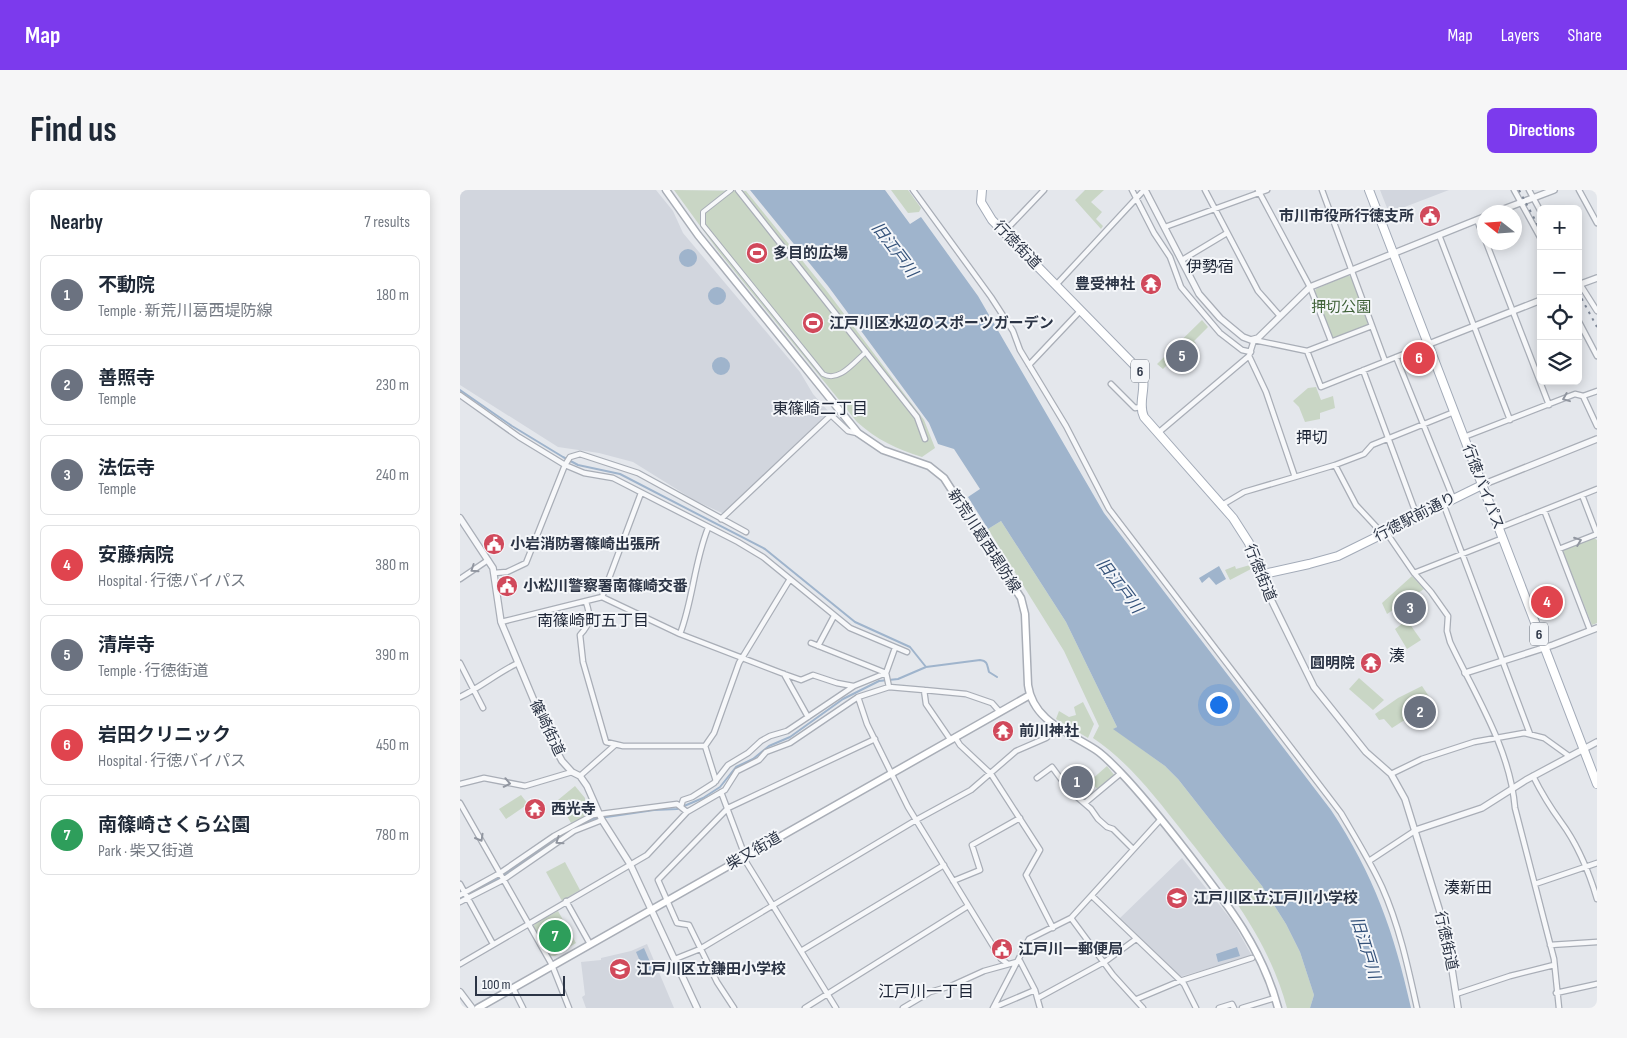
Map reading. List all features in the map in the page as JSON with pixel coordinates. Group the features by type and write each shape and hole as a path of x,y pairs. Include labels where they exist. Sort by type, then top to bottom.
{"main road":[{"name":"新荒川葛西堤防線","path":"666,190 698,235 858,433 883,450 929,466 939,474 1014,585 1020,598 1025,614 1030,695 1043,717 1100,753 1121,773 1161,819 1242,924 1257,951 1276,998 1278,1008"},
{"name":"行徳街道","path":"982,190 983,207 1004,232 1141,372 1144,384 1141,407 1144,417 1222,505 1249,543 1259,575"},
{"name":"行徳バイパス","path":"1370,190 1597,784"},
{"name":"行徳駅前通り","path":"1259,575 1325,560 1482,485"},
{"name":"柴又街道","path":"478,1008 1030,695"}],"street":[{"path":"731,190 704,212 703,225 823,374 828,377 838,376 866,352"},
{"path":"738,190 917,417 925,439"},
{"path":"913,190 991,297 1012,331 1109,508 1322,785 1341,813 1369,862 1392,911 1418,1008"},
{"path":"1004,232 1044,190"},
{"path":"1132,190 1170,258 1181,287 1209,323 1242,350 1250,354 1266,392 1295,477"},
{"path":"1056,285 1145,190 1167,230 1191,281 1212,310 1243,337 1307,351 1372,326"},
{"path":"1205,190 1258,291 1280,316"},
{"path":"1158,239 1167,230 1214,209 1259,191 1267,190"},
{"path":"1322,190 1385,361"},
{"path":"1514,190 1537,232"},
{"path":"1529,190 1537,205"},
{"path":"1515,205 1554,190"},
{"path":"1580,190 1597,223"},
{"path":"1259,191 1310,287 1331,341"},
{"path":"1158,433 1250,354 1254,340 1310,287 1477,220"},
{"path":"1182,260 1226,233"},
{"path":"1439,235 1510,420"},
{"path":"1489,250 1549,405"},
{"path":"1582,283 1597,278"},
{"path":"1582,288 1597,311"},
{"path":"1307,351 1321,386 1537,302"},
{"path":"1029,364 1081,310"},
{"path":"1582,328 1597,356"},
{"path":"1396,357 1453,498"},
{"path":"1363,370 1417,516"},
{"path":"1111,384 1135,408 1141,407"},
{"path":"1464,438 1575,394 1583,396 1597,390"},
{"path":"460,395 519,437 565,465 584,473 612,478 668,504 763,557 834,616 862,634 907,652"},
{"path":"1583,396 1597,426"},
{"path":"1222,505 1244,492 1335,465 1364,454 1372,445 1454,412"},
{"path":"721,519 831,415 848,431 858,433"},
{"name":"行徳駅前通り","path":"1482,485 1597,439"},
{"path":"494,573 507,572 526,563 565,465 570,457 580,454 612,463 662,485 746,532"},
{"path":"1335,465 1356,506 1384,533 1448,616 1448,636 1497,738 1513,788 1515,808 1550,945 1559,1008"},
{"path":"1499,528 1597,489"},
{"path":"602,597 641,493"},
{"path":"1559,549 1597,534 1582,495"},
{"path":"1443,503 1530,734"},
{"path":"1544,510 1590,630"},
{"name":"篠崎街道","path":"460,518 488,560 494,573 502,622 553,744 572,772 580,776"},
{"path":"680,634 708,528"},
{"path":"1414,573 1503,538"},
{"path":"460,579 488,560"},
{"name":"行徳街道","path":"1259,575 1314,687 1366,752 1391,774 1405,799 1416,830 1446,935 1458,1008"},
{"path":"716,781 706,746 714,733 743,658 790,579"},
{"path":"502,622 602,597 680,634 784,674 801,680 813,674 837,683 854,686"},
{"path":"586,602 590,612 588,626 580,635 583,662 606,742 615,745 706,746"},
{"path":"818,646 834,616"},
{"path":"1465,673 1544,648 1597,628"},
{"path":"811,643 886,673"},
{"path":"889,687 886,673 895,648"},
{"path":"460,663 483,708"},
{"path":"460,697 485,685 498,672 518,663"},
{"path":"681,806 683,800 692,798 716,781 728,765 748,753 761,741 787,731 854,686 886,673"},
{"path":"784,674 808,717"},
{"path":"460,964 647,855 687,812 721,792 738,771 759,760 766,752 790,743 858,697 889,687 924,690 974,696 992,703 999,711"},
{"path":"924,690 926,704 953,738 991,774 1040,850 1026,875 1052,928"},
{"path":"858,697 867,724 916,820 1000,959 1008,964"},
{"path":"675,959 700,949 916,820 971,790 1016,751 1046,738 1058,728"},
{"path":"1391,774 1459,747 1497,738 1530,734 1544,738 1570,756"},
{"path":"734,1008 717,982 689,925 677,923 658,880 728,808 875,739"},
{"path":"1369,862 1416,830 1482,808 1533,776 1597,742"},
{"path":"615,745 580,776 601,818 630,864 653,908 697,1008"},
{"path":"1037,778 1052,767 1054,768 1069,790 1085,803 1098,820 1107,828 1113,829 1133,849"},
{"path":"460,784 484,778 525,786 572,772"},
{"path":"1085,803 1121,773"},
{"path":"1533,776 1586,867 1597,899"},
{"path":"721,792 744,857 836,1008"},
{"path":"460,803 552,966 569,1008"},
{"path":"460,902 465,895 502,876 572,825 593,815 601,818 649,807 677,804 687,812"},
{"path":"953,881 980,870 972,845 1020,818"},
{"path":"993,1008 1020,961 1029,940 1070,918 1161,819"},
{"path":"1535,884 1597,863"},
{"path":"801,950 944,864"},
{"path":"460,884 493,944"},
{"path":"1092,896 1184,984 1196,1008"},
{"path":"566,901 590,944"},
{"path":"805,1008 968,906"},
{"path":"1070,918 1102,962 1137,999 1143,1008"},
{"path":"1038,998 1102,962 1136,939"},
{"path":"1550,945 1597,942"},
{"path":"1137,999 1180,981 1252,958"},
{"path":"903,1008 930,992 951,986 984,971 994,970 1020,961"},
{"path":"1020,961 1035,990 1040,1008"},
{"path":"1456,994 1510,976 1554,965"},
{"path":"1556,993 1597,984"},
{"path":"513,988 523,1008"},
{"path":"993,1008 1035,990"},
{"path":"460,992 472,1008"},
{"path":"1242,1008 1276,998"},
{"path":"1219,1008 1232,1004 1234,1008"}],"shaded area":[{"path":"460,190 656,190 673,211 683,233 800,372 813,394 829,412 724,514 694,500 633,462 599,453 558,447 460,385"},
{"path":"1380,190 1449,190 1389,213"},
{"name":"江戸川区立江戸川小学校","path":"1182,858 1233,922 1252,956 1179,977 1119,919"},
{"name":"江戸川区立鎌田小学校","path":"647,944 674,1008 586,1008 582,997 585,995 581,962 601,960 601,958 631,951"}],"green space":[{"name":"江戸川区水辺のスポーツガーデン","path":"674,190 746,191 826,290 924,420 935,448 922,457 904,451 872,434 857,422 719,252"},
{"path":"891,190 908,190 921,208 919,212 908,213"},
{"path":"1085,190 1104,190 1091,202 1102,212 1096,219 1103,226 1101,229 1075,200"},
{"name":"押切公園","path":"1348,275 1351,277 1368,322 1367,325 1334,338 1331,336 1315,291"},
{"path":"1202,320 1208,327 1194,341 1196,343 1192,347 1188,344 1163,369 1157,364"},
{"path":"1316,387 1321,400 1333,396 1335,408 1320,413 1320,419 1305,422 1299,407 1293,401 1308,388"},
{"path":"1001,521 1066,622 1117,727 1114,729 1165,766 1178,779 1262,886 1286,924 1300,952 1314,995 1310,1008 1287,1008 1269,959 1257,936 1215,873 1141,781 1118,758 1093,738 1099,726 1064,651 988,529"},
{"path":"1594,538 1597,540 1597,623 1592,625 1563,552 1564,549"},
{"path":"1250,565 1251,569 1230,580 1225,570 1235,566 1236,569"},
{"path":"1412,576 1424,589 1387,614 1382,603"},
{"path":"1407,620 1421,640 1407,649 1395,629"},
{"path":"1359,678 1384,700 1373,710 1349,689"},
{"path":"1422,686 1430,698 1409,711 1411,716 1392,728 1384,719 1379,720 1375,714 1398,698"},
{"path":"1083,702 1094,724 1088,738 1056,719 1059,711 1069,717 1076,715 1074,707"},
{"path":"1107,766 1115,776 1098,790 1090,781"},
{"path":"575,786 585,798 586,816 571,823 558,800"},
{"path":"521,795 528,804 506,819 499,809"},
{"path":"565,862 580,890 562,901 546,872"},
{"path":"558,911 576,943 555,956 550,956 533,928 535,923"}],"water":[{"name":"旧江戸川","path":"750,190 885,190 910,224 921,217 978,296 1104,513 1331,810 1346,834 1371,881 1390,929 1411,1008 1310,1008 1314,995 1300,952 1286,924 1262,886 1178,779 1165,766 1113,729 1117,727 1066,622 1001,521 988,529 968,497 980,489 954,449 938,444 929,423 828,286"},
{"path":"688,249 694,252 697,258 694,264 688,267 682,264 679,258 682,252"},
{"path":"717,287 723,290 726,296 723,302 717,305 711,302 708,296 711,290"},
{"path":"721,357 727,360 730,366 727,372 721,375 715,372 712,366 715,360"},
{"path":"1219,566 1226,579 1216,585 1209,577 1202,583 1199,578"},
{"path":"1237,947 1240,956 1218,962 1216,954"},
{"path":"644,948 653,969 645,973 636,952"}],"waterway":[{"path":"460,390 512,426 578,465 620,474 765,549 855,622 910,647 926,667 980,660 986,662 989,672 997,677"},
{"path":"460,898 496,880 573,828 593,819 654,810 677,809 703,798 720,787 736,767 753,759 769,746 790,737 843,699 879,681 898,679 926,667"}],"railway":[{"path":"1519,190 1537,224"},
{"path":"1580,295 1597,327"}],"place":[{"name":"市川市役所行徳支所","path":"1430,216"},
{"name":"多目的広場","path":"757,253"},
{"name":"豊受神社","path":"1151,284"},
{"name":"江戸川区水辺のスポーツガーデン","path":"813,323"},
{"name":"清岸寺","path":"1182,356"},
{"name":"岩田クリニック","path":"1419,358"},
{"name":"小岩消防署篠崎出張所","path":"494,544"},
{"name":"小松川警察署南篠崎交番","path":"507,586"},
{"name":"安藤病院","path":"1547,602"},
{"name":"法伝寺","path":"1410,608"},
{"name":"圓明院","path":"1371,663"},
{"name":"善照寺","path":"1420,712"},
{"name":"前川神社","path":"1003,731"},
{"name":"不動院","path":"1077,782"},
{"name":"西光寺","path":"535,809"},
{"name":"江戸川区立江戸川小学校","path":"1177,898"},
{"name":"南篠崎さくら公園","path":"555,936"},
{"name":"江戸川一郵便局","path":"1002,949"},
{"name":"江戸川区立鎌田小学校","path":"620,969"}],"district":[{"name":"伊勢宿","path":"1210,267"},
{"name":"東篠崎二丁目","path":"820,409"},
{"name":"押切","path":"1312,438"},
{"name":"南篠崎町五丁目","path":"593,621"},
{"name":"湊","path":"1397,656"},
{"name":"湊新田","path":"1468,888"},
{"name":"江戸川一丁目","path":"926,992"}]}
